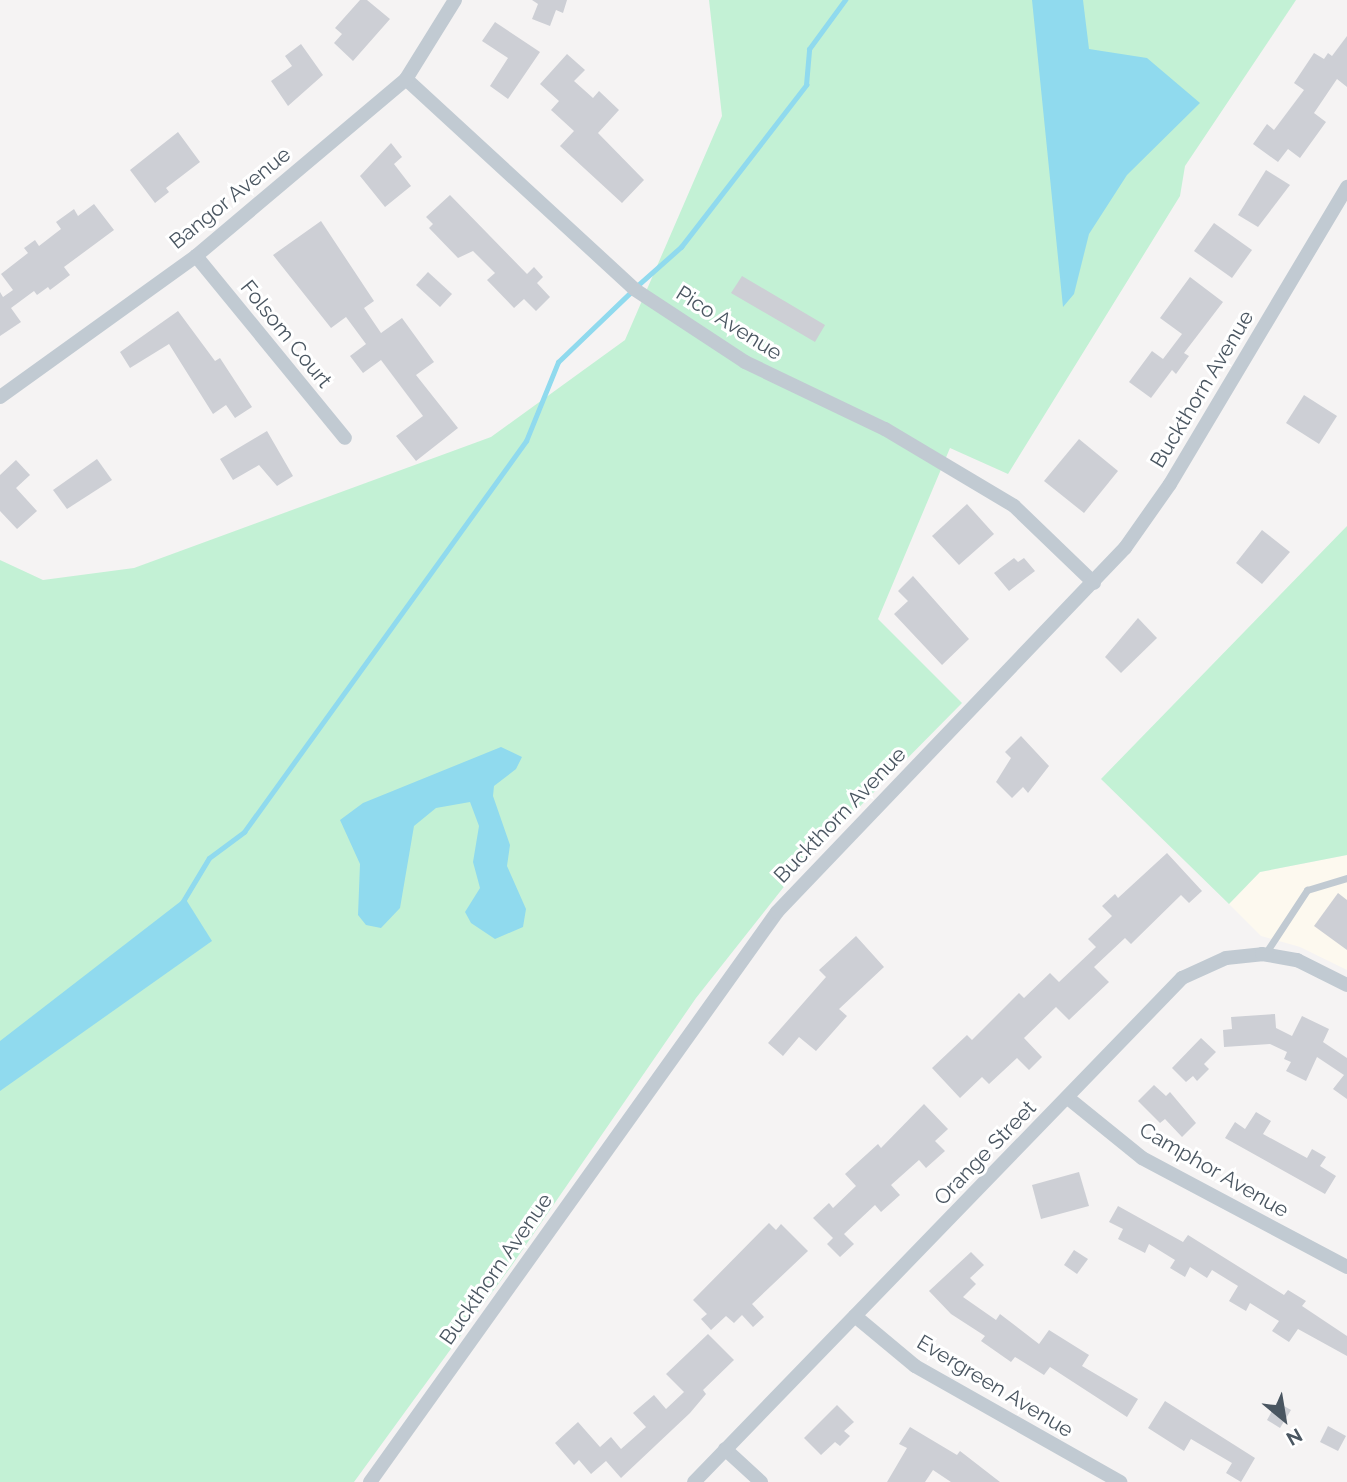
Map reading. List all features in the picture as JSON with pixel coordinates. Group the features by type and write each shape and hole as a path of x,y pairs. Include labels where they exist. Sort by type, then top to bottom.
{"street":[{"name":"Bangor Avenue","path":"0,397 196,256 406,79 455,0"},
{"name":"Pico Avenue","path":"406,79 634,289 745,362 886,429 1014,506 1094,583"},
{"name":"Buckthorn Avenue","path":"370,1482 777,912 1125,548 1170,484 1347,187"},
{"name":"Folsom Court","path":"196,256 345,438"},
{"name":"Orange Street","path":"694,1482 1182,978 1226,958 1265,954 1297,960 1345,979"},
{"name":"Camphor Avenue","path":"1068,1098 1142,1158 1347,1268"},
{"name":"Evergreen Avenue","path":"855,1316 915,1366 1119,1482"},
{"path":"725,1450 761,1482"}],"lane":[{"path":"1265,954 1307,891 1347,878"}],"shaded area":[{"path":"1347,855 1347,970 1300,947 1261,936 1229,904 1260,872"}],"green space":[{"path":"709,0 1296,0 1185,166 1180,196 1008,474 950,448 878,619 962,703 798,869 696,998 512,1265 354,1482 0,1482 0,560 43,580 134,568 491,437 625,340 722,116"},
{"path":"1347,526 1347,855 1260,872 1229,904 1101,779"}],"water":[{"path":"1032,0 1083,0 1089,49 1147,58 1200,103 1127,175 1089,234 1074,294 1063,307"},
{"path":"501,747 522,757 516,769 494,786 493,796 510,845 507,866 526,909 523,927 495,939 471,923 465,912 480,888 473,862 479,826 470,802 436,808 414,826 400,908 381,928 366,925 358,915 360,864 340,820 363,803"},
{"path":"185,898 212,941 0,1091 0,1041"}],"building":[{"path":"360,0 367,0 390,19 353,61 334,43 342,34 335,28"},
{"path":"532,0 567,0 563,13 556,10 550,26 532,19 538,4"},
{"path":"495,22 540,52 508,99 490,86 508,58 482,41"},
{"path":"1347,36 1347,87 1337,79 1314,113 1326,122 1300,158 1288,149 1278,162 1253,144 1267,124 1274,130 1304,90 1294,83 1314,53 1324,59 1328,53 1332,56"},
{"path":"301,44 323,75 288,106 271,81 292,66 285,56"},
{"path":"567,54 585,70 574,81 593,98 599,91 619,110 598,133 644,180 622,203 560,146 574,131 551,110 559,101 540,84"},
{"path":"178,132 200,162 166,188 169,192 155,203 130,170"},
{"path":"391,143 402,157 394,164 411,186 385,207 360,176"},
{"path":"1266,170 1290,185 1258,227 1238,215"},
{"path":"450,195 527,274 534,267 543,277 537,283 550,297 536,311 524,299 514,308 487,280 495,273 473,251 458,258 429,228 433,224 426,217"},
{"path":"94,204 114,230 64,267 70,275 50,290 48,287 37,295 34,291 11,308 21,322 0,336 0,292 3,297 13,290 1,274 28,253 24,248 35,240 39,246 61,229 56,222 74,209 78,216"},
{"path":"321,221 374,301 364,308 381,333 402,318 434,362 416,375 458,428 416,461 396,436 423,416 381,360 363,373 350,356 366,344 346,317 331,328 273,255"},
{"path":"1214,223 1252,250 1232,278 1194,251"},
{"path":"428,272 452,294 440,307 416,285"},
{"path":"742,276 825,325 815,342 731,293"},
{"path":"1190,277 1223,302 1184,353 1189,356 1176,374 1172,370 1151,398 1129,382 1152,351 1163,359 1182,334 1160,318"},
{"path":"178,311 215,361 220,358 252,407 235,418 226,405 213,414 169,344 130,368 120,352"},
{"path":"1304,395 1337,416 1319,444 1286,423"},
{"path":"267,431 293,476 277,486 259,465 233,480 220,459"},
{"path":"1079,439 1118,471 1084,513 1044,481"},
{"path":"97,459 112,480 67,509 53,490"},
{"path":"16,460 30,475 16,488 37,511 17,529 0,511 0,475"},
{"path":"967,504 994,534 959,565 932,536"},
{"path":"1262,530 1290,552 1262,584 1236,563"},
{"path":"1014,558 1018,562 1024,558 1035,571 1009,591 994,573"},
{"path":"913,576 969,639 942,665 894,614 908,601 898,591"},
{"path":"1138,618 1157,638 1121,673 1105,657"},
{"path":"1021,736 1049,766 1028,793 1023,787 1012,798 996,782 1011,758 1005,752"},
{"path":"1167,853 1202,891 1189,903 1181,895 1131,944 1125,938 1094,967 1109,982 1069,1020 1056,1007 1024,1038 1042,1057 1029,1070 1017,1058 989,1084 982,1077 960,1098 932,1068 967,1035 972,1040 1019,993 1024,998 1050,973 1059,982 1096,947 1088,939 1112,916 1102,906 1115,894 1118,898"},
{"path":"1338,893 1347,900 1347,950 1314,926"},
{"path":"856,936 884,967 839,1009 847,1016 816,1051 799,1037 783,1056 768,1043 826,977 819,970"},
{"path":"1275,1014 1276,1028 1292,1036 1302,1016 1329,1029 1323,1042 1347,1058 1347,1099 1333,1089 1344,1075 1317,1057 1306,1081 1286,1071 1291,1062 1284,1059 1287,1052 1270,1044 1224,1047 1223,1030 1232,1029 1231,1017"},
{"path":"1201,1038 1216,1052 1204,1064 1209,1069 1197,1081 1193,1076 1186,1082 1172,1068"},
{"path":"1154,1085 1166,1096 1170,1092 1196,1123 1182,1137 1165,1119 1160,1123 1138,1101"},
{"path":"924,1104 948,1129 935,1141 945,1151 926,1168 919,1160 891,1185 900,1195 881,1212 875,1205 844,1234 854,1244 840,1257 827,1244 833,1238 813,1218 829,1203 833,1208 856,1186 845,1174 878,1144 881,1148"},
{"path":"1256,1112 1271,1121 1263,1134 1307,1158 1312,1149 1326,1157 1320,1166 1336,1176 1325,1194 1225,1138 1235,1122 1245,1129"},
{"path":"1079,1172 1089,1206 1041,1219 1032,1185"},
{"path":"1118,1206 1183,1242 1188,1235 1284,1295 1288,1290 1306,1301 1302,1306 1347,1336 1347,1356 1298,1329 1289,1342 1272,1331 1279,1321 1250,1303 1246,1311 1229,1301 1238,1286 1212,1270 1207,1278 1190,1267 1185,1277 1170,1268 1175,1260 1149,1244 1145,1253 1118,1239 1123,1229 1109,1222"},
{"path":"769,1223 776,1230 781,1224 808,1251 752,1304 764,1317 753,1327 742,1315 734,1323 726,1316 711,1330 701,1319 707,1314 693,1300"},
{"path":"1074,1250 1088,1259 1077,1274 1064,1265"},
{"path":"971,1252 984,1265 970,1278 976,1284 963,1297 996,1320 1000,1314 1039,1344 1049,1330 1089,1355 1082,1366 1138,1399 1127,1417 1050,1367 1044,1375 1015,1357 1011,1362 981,1341 985,1336 951,1314 929,1291"},
{"path":"708,1334 734,1360 703,1390 706,1394 690,1413 621,1478 606,1461 591,1474 579,1460 574,1465 555,1443 578,1422 600,1447 611,1437 621,1449 646,1427 633,1413 654,1395 666,1409 684,1392 666,1374"},
{"path":"1165,1401 1255,1458 1241,1482 1226,1473 1232,1463 1191,1439 1184,1451 1148,1428"},
{"path":"1277,1402 1291,1410 1280,1428 1267,1420"},
{"path":"837,1405 854,1422 844,1431 850,1436 840,1446 835,1442 821,1455 804,1438"},
{"path":"1328,1426 1346,1436 1338,1451 1320,1442"},
{"path":"910,1427 957,1455 960,1451 1000,1482 951,1482 933,1470 925,1482 887,1482 907,1448 899,1444"}],"waterway":[{"path":"637,286 681,247 806,85 809,49 845,0"},
{"path":"182,903 209,858 244,832 526,441 558,362 631,292"}]}
